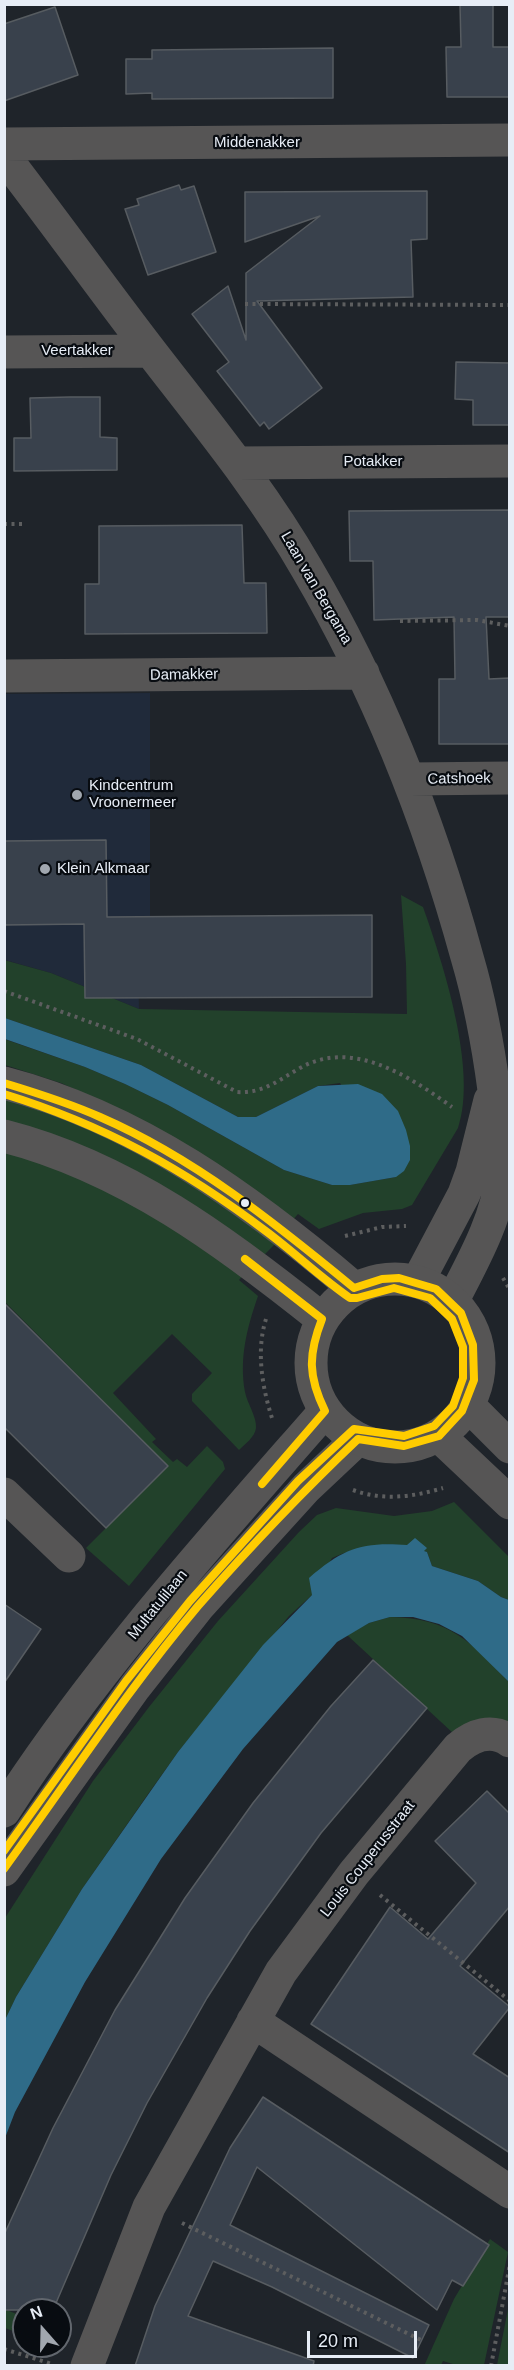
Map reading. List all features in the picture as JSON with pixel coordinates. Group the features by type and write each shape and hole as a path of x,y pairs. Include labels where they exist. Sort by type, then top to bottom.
{"street":[{"name":"Middenakker","path":"4,144 510,140"},
{"name":"Laan van Bergama","path":"4,156 237,463 307,567 363,673 409,779 453,905 468,959 483,1019 503,1144 502,1174 489,1222 453,1300"},
{"name":"Veertakker","path":"4,352 150,351"},
{"name":"Potakker","path":"237,463 510,461"},
{"name":"Damakker","path":"4,676 363,673"},
{"name":"Catshoek","path":"409,779 510,778"},
{"path":"4,1083 30,1090 100,1117 180,1158 245,1201 354,1288"},
{"name":"Laan van Bergama","path":"418,1281 461,1201 472,1172 494,1087"},
{"path":"4,1136 66,1156 143,1194 215,1237 322,1319"},
{"path":"398,1278 418,1281 437,1288 453,1300 469,1324 479,1362 476,1386 469,1406 456,1422 439,1436 420,1444 399,1447 378,1446 358,1439 341,1427 325,1411 316,1394 310,1363 311,1350 322,1319 336,1302 354,1288 398,1278"},
{"path":"469,1406 510,1447"},
{"name":"Multatulilaan","path":"4,1811 28,1774 105,1670 172,1586 325,1411"},
{"path":"439,1436 510,1503"},
{"path":"4,1870 135,1687 198,1607 320,1474 358,1439"},
{"path":"4,1494 69,1556"},
{"name":"Louis Couperusstraat","path":"87,2366 149,2207 282,1972 354,1873 458,1748 476,1736 489,1733 499,1734 510,1741"},
{"path":"253,2021 510,2192"}],"path":[{"path":"244,304 510,305"},
{"path":"4,524 25,524"},
{"path":"400,621 477,620 510,626"},
{"path":"4,991 136,1039 237,1092 250,1093 263,1089 302,1066 335,1057 365,1060 402,1075 455,1109"},
{"path":"314,1254 341,1237 382,1227 422,1228 443,1236"},
{"path":"476,1254 499,1272 510,1290"},
{"path":"283,1287 271,1304 264,1325 261,1365 277,1432 292,1448"},
{"path":"320,1474 367,1495 404,1497 448,1486 475,1469"},
{"path":"354,1873 510,2001"},
{"path":"149,2207 421,2340"},
{"path":"491,2366 510,2264"},
{"path":"4,2349 57,2366"}],"shaded area":[{"name":"Kindcentrum Vroonermeer","path":"150,693 150,916 137,917 139,1009 51,973 5,960 5,694"}],"green space":[{"path":"401,895 423,907 431,930 456,1017 464,1077 463,1104 458,1128 412,1205 402,1209 363,1213 319,1229 298,1214 291,1222 90,1096 61,1083 5,1065 4,1039 85,1067 125,1084 168,1105 284,1170 332,1185 350,1185 396,1177 340,1083 318,1086 256,1117 238,1117 141,1065 5,1018 4,960 51,973 139,1009 407,1014"},
{"path":"4,1097 46,1109 176,1171 276,1243 262,1257 5,1125"},
{"path":"4,1146 97,1181 246,1272 239,1280 258,1296 247,1331 243,1367 245,1392 256,1428 252,1437 239,1450 192,1401 192,1394 212,1373 172,1334 113,1393 156,1439 152,1442 173,1462 177,1459 187,1467 207,1446 223,1462 225,1469 129,1586 86,1548 168,1466 5,1302"},
{"path":"454,1502 509,1557 509,1600 478,1581 432,1566 427,1552 423,1551 426,1548 400,1545 368,1546 332,1558 312,1595 289,1616 178,1752 148,1794 82,1889 16,1997 5,2020 5,1918 93,1781 218,1621 317,1515 336,1508 394,1516 432,1511"},
{"path":"390,1617 411,1618 444,1627 483,1655 509,1682 509,1727 454,1734 347,1635 369,1623"},
{"path":"490,2239 508,2252 484,2365 456,2365 443,2361 441,2365 424,2366 454,2299"},
{"path":"509,2304 509,2365 497,2365"},
{"path":"4,2309 12,2312 12,2331 5,2328"}],"water":[{"path":"5,1018 141,1065 238,1117 256,1117 318,1086 358,1084 382,1094 398,1111 410,1146 410,1160 404,1171 396,1177 350,1185 332,1185 284,1170 168,1105 125,1084 85,1067 5,1039"},
{"path":"415,1538 427,1548 424,1551 427,1552 432,1566 478,1581 509,1600 509,1682 462,1636 439,1624 413,1617 390,1617 369,1623 337,1642 243,1749 161,1859 85,1982 15,2112 5,2138 5,2020 16,1997 82,1889 178,1752 263,1645 312,1595 309,1578 333,1560 354,1549 377,1545 407,1545"}],"building":[{"path":"460,4 493,4 493,47 510,47 510,97 447,97 446,47 461,47"},
{"path":"55,7 78,75 4,101 4,24"},
{"path":"333,48 333,98 152,99 152,93 126,94 126,59 152,59 152,50"},
{"path":"179,185 181,190 194,186 216,252 148,275 125,209 139,205 137,199"},
{"path":"427,191 427,239 411,240 413,297 257,301 322,388 269,429 264,422 260,426 217,371 229,362 192,314 228,286 246,340 246,273 320,216 245,242 245,192"},
{"path":"456,362 510,363 510,425 473,425 473,400 455,399"},
{"path":"100,397 100,437 117,438 117,470 14,471 14,438 31,438 30,398"},
{"path":"510,510 510,617 486,617 489,679 510,678 510,744 439,744 439,679 455,679 454,617 374,620 373,561 350,561 349,511"},
{"path":"242,525 244,583 266,583 267,633 85,634 85,584 99,584 99,526"},
{"path":"106,840 107,917 372,915 372,997 85,998 84,924 4,925 4,841"},
{"path":"4,1303 168,1466 106,1528 4,1427"},
{"path":"4,1604 41,1629 4,1683"},
{"path":"373,1660 427,1708 321,1833 250,1931 207,1998 147,2103 111,2175 58,2298 12,2298 12,2310 4,2310 4,2235 53,2128 115,2010 185,1898 253,1803 331,1706"},
{"path":"487,1791 510,1814 510,1906 460,1966 510,2007 473,2054 510,2078 510,2153 311,2024 390,1907 428,1939 476,1883 435,1841"},
{"path":"263,2097 489,2245 463,2286 452,2280 437,2310 257,2167 230,2225 429,2325 413,2358 272,2287 213,2261 188,2316 314,2361 313,2366 135,2366 155,2306 190,2232 230,2148"}],"transit line":[{"path":"4,1083 53,1098 88,1112 135,1133 168,1152 264,1216 354,1288 382,1279 399,1278 436,1289 461,1313 473,1345 474,1380 462,1411 439,1436 404,1446 358,1439 276,1521 217,1584 172,1638 123,1702 4,1869"},
{"path":"4,1094 76,1120 174,1169 236,1209 350,1298 394,1288 430,1298 452,1319 463,1347 463,1378 453,1406 434,1426 404,1436 354,1429 298,1481 190,1601 126,1681 4,1851"},
{"path":"245,1259 322,1319 314,1344 312,1365 315,1387 325,1411 262,1484"}],"place":[{"name":"Kindcentrum Vroonermeer","path":"77,795"},
{"name":"Klein Alkmaar","path":"45,869"}]}
